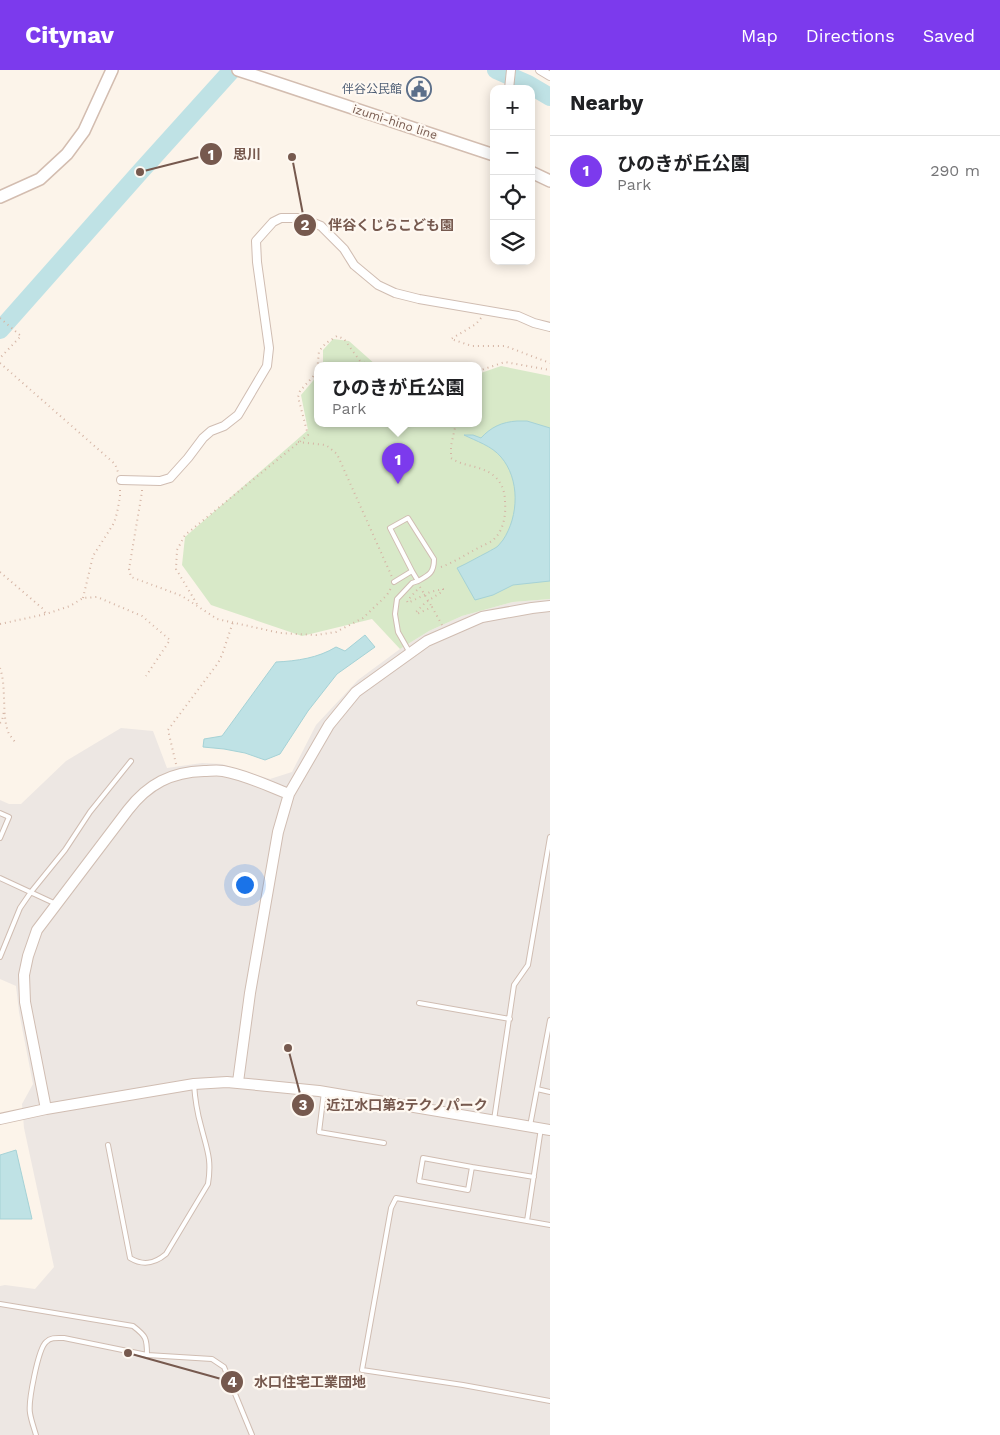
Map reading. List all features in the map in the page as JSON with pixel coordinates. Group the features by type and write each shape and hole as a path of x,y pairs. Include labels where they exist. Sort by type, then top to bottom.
{"main road":[{"path":"0,197 40,179 67,154 84,131 112,70"},
{"name":"izumi-hino line","path":"238,70 490,154"},
{"path":"535,174 550,181"}],"street":[{"path":"509,85 511,70"},
{"path":"540,70 550,76"},
{"path":"121,480 160,481 170,478 203,438 212,431 224,426 238,415 267,366 268,348 256,241 273,222 281,218 301,218 321,226 344,249 354,265 378,285 395,293 518,316 550,327"},
{"path":"238,1082 250,993 278,832 289,794 329,725 356,692 427,640 482,617 550,606"},
{"path":"46,1109 25,1002 24,975 28,956 37,930 137,798 163,780 179,774 222,771 289,794"},
{"path":"0,1119 46,1109 194,1084 238,1082 324,1092 545,1129"}],"lane":[{"path":"410,653 398,632 395,614 397,599 412,583 418,581 429,575 434,567 434,559 408,518 390,528 418,581"},
{"path":"394,582 412,571"},
{"path":"0,957 20,908 30,892 65,850 90,812 131,761"},
{"path":"0,813 9,817 0,838"},
{"path":"494,1120 514,985 528,965 550,837"},
{"path":"0,878 56,904"},
{"path":"419,1003 510,1019"},
{"path":"530,1126 550,1020"},
{"path":"108,1146 130,1258 140,1264 158,1261 166,1254 208,1184 210,1156 196,1106 194,1084"},
{"path":"537,1090 550,1092"},
{"path":"324,1092 319,1132 384,1143"},
{"path":"527,1221 545,1129"},
{"path":"472,1167 468,1190 419,1181 423,1158 534,1178"},
{"path":"550,1224 396,1198 392,1208 362,1370 463,1385 550,1401"},
{"path":"0,1304 133,1326 141,1332 147,1341 147,1355"},
{"path":"36,1435 29,1411 31,1393 40,1351 45,1342 53,1338 64,1338 147,1355 212,1359 224,1367 252,1435"}],"path":[{"path":"488,311 476,324 451,339 472,346 505,346 550,363"},
{"path":"0,318 22,336 0,358"},
{"path":"318,362 319,351 326,343 337,336 344,339 362,362"},
{"path":"482,371 505,362 550,370"},
{"path":"0,363 115,464 121,480 120,497 114,523 94,556 83,598"},
{"path":"199,606 176,569 177,550 185,535 308,435 298,397 300,391 314,375"},
{"path":"441,567 495,539 501,530 506,510 502,484 495,476 474,466 456,462 451,458 451,446 455,427"},
{"path":"139,480 142,492 129,569 131,577 182,596 217,618 280,633 316,635 336,632 363,618 387,595 394,582 337,454 326,445 298,442"},
{"path":"0,572 42,608 46,614"},
{"path":"432,606 417,614 416,612 428,601 444,591 443,589 430,592 425,595 408,603 407,601 419,589 425,595 428,601 432,606 443,627"},
{"path":"0,624 46,614 70,606 83,598 97,597 142,616 170,640 146,676"},
{"path":"179,774 168,730 218,663 233,622"},
{"path":"0,668 9,733 16,744"},
{"path":"0,723 5,706"}],"shaded area":[{"path":"550,599 550,1435 0,1435 0,1286 35,1289 54,1267 24,1128 22,1104 33,1084 16,986 0,979 0,800 9,804 21,804 66,761 121,728 153,731 167,768 202,763 222,764 270,779 292,772 316,725 358,680 400,649 429,631 462,616 513,602"}],"green space":[{"path":"333,339 349,341 373,362 323,362 323,350"},
{"path":"501,366 550,376 550,599 513,602 462,616 429,631 400,649 372,619 302,636 211,605 182,565 185,537 308,430 301,395 314,380 314,427 482,427 482,373"}],"water":[{"path":"517,421 527,421 550,428 550,581 513,585 493,595 475,600 457,568 496,548 503,540 512,520 515,498 512,476 501,457 489,447 464,435 473,435 481,438 497,426"},
{"path":"365,635 375,647 337,674 308,711 280,754 265,760 245,753 203,747 204,739 222,736 276,662 307,658 322,654 336,647 345,651"},
{"path":"16,1150 32,1219 0,1219 0,1155"}],"waterway":[{"path":"0,330 232,70"},
{"path":"496,70 528,84 550,97"}],"place":[{"name":"伴谷公民館","path":"419,89"},
{"name":"伴谷くじらこども園","path":"292,157"},
{"name":"思川","path":"140,172"},
{"name":"ひのきが丘公園","path":"398,484"},
{"name":"近江水口第2テクノパーク","path":"288,1048"},
{"name":"水口住宅工業団地","path":"128,1353"}]}
